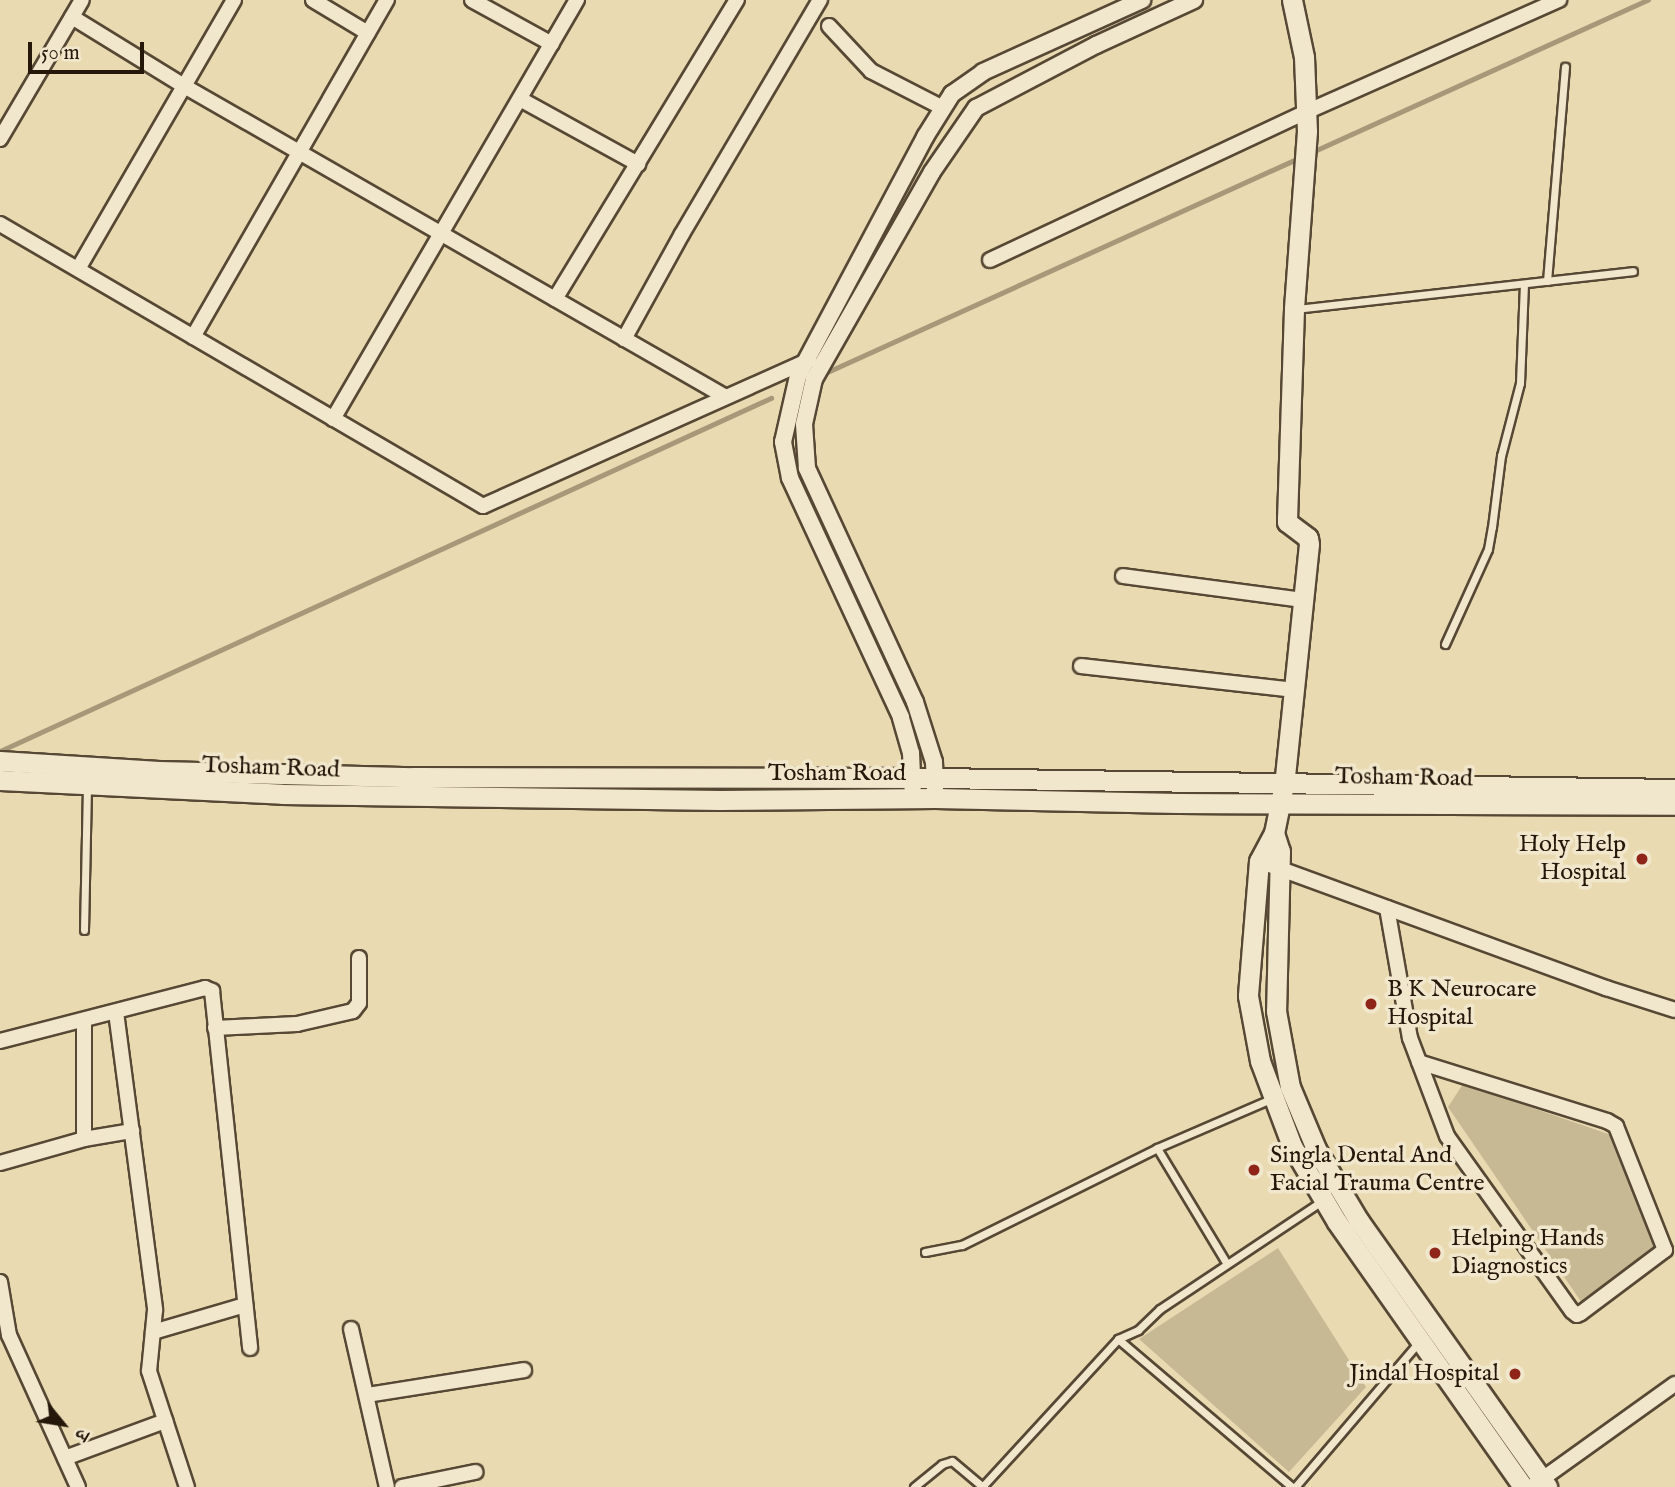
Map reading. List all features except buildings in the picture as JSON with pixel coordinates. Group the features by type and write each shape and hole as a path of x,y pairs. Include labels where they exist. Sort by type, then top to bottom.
{"main road":[{"path":"1292,0 1304,57 1306,111 1294,309 1287,522 1308,538 1309,544 1283,793 1274,833 1259,861 1248,996 1260,1061 1292,1146 1332,1195 1429,1336 1540,1484"},
{"name":"Tosham Road","path":"0,769 913,789 935,798 1675,789"},
{"name":"Tosham Road","path":"0,769 87,785 282,794 720,800 913,789 935,778 1283,793 1675,805"},
{"path":"1274,833 1280,851 1276,1010 1290,1087 1332,1195"},
{"path":"1252,936 1276,938"},
{"path":"1429,1336 1523,1487"}],"street":[{"path":"0,139 82,0"},
{"path":"78,269 234,0"},
{"path":"313,0 368,33"},
{"path":"193,337 387,0"},
{"path":"472,0 552,44"},
{"path":"333,419 577,0"},
{"path":"555,299 737,0"},
{"path":"624,339 682,233 820,0"},
{"path":"913,789 911,753 901,718 790,478 783,442 799,376 952,94 983,72 1142,0"},
{"path":"935,798 935,778 926,731 915,702 807,468 804,424 814,379 932,172 976,108 1096,45 1195,0"},
{"path":"990,260 1306,111 1559,0"},
{"path":"72,17 184,86 724,396"},
{"path":"829,26 871,71 943,108"},
{"path":"520,99 638,164"},
{"path":"0,224 483,506 829,351"},
{"path":"1124,576 1303,600"},
{"path":"1081,666 1295,690"},
{"path":"1259,861 1606,988 1675,1010"},
{"path":"1387,908 1410,1038 1419,1062 1447,1136 1577,1315 1665,1250 1616,1126 1419,1062"},
{"path":"215,1028 297,1024 353,1011 359,1003 359,958"},
{"path":"0,1041 205,988 212,991 250,1348"},
{"path":"116,1012 155,1310 149,1371 187,1487"},
{"path":"84,1020 84,1139"},
{"path":"0,1163 84,1139 132,1131"},
{"path":"0,1282 9,1335 78,1487"},
{"path":"153,1332 245,1305"},
{"path":"351,1329 387,1487"},
{"path":"367,1395 524,1370"},
{"path":"1540,1484 1675,1384"},
{"path":"65,1458 165,1421"},
{"path":"402,1487 475,1472"}],"lane":[{"path":"1547,281 1565,67"},
{"path":"1294,309 1633,271"},
{"path":"1445,644 1488,549 1501,456 1520,383 1524,284"},
{"path":"83,930 87,785"},
{"path":"925,1252 962,1245 1157,1148 1274,1098"},
{"path":"1157,1148 1227,1264"},
{"path":"914,1487 942,1464 952,1461 983,1487 1118,1339 1138,1330 1160,1309 1332,1195"},
{"path":"1118,1339 1293,1487 1429,1336"}],"shaded area":[{"path":"1463,1084 1614,1136 1658,1248 1582,1303 1448,1107"},
{"path":"1278,1248 1366,1387 1289,1472 1139,1339"}],"waterway":[{"path":"1310,153 1648,0"},
{"path":"823,374 1299,158"},
{"path":"0,751 771,398"}],"place":[{"name":"Holy Help Hospital","path":"1642,859"},
{"name":"B K Neurocare Hospital","path":"1371,1004"},
{"name":"Singla Dental And Facial Trauma Centre","path":"1254,1170"},
{"name":"Helping Hands Diagnostics","path":"1435,1253"},
{"name":"Jindal Hospital","path":"1515,1374"}]}
